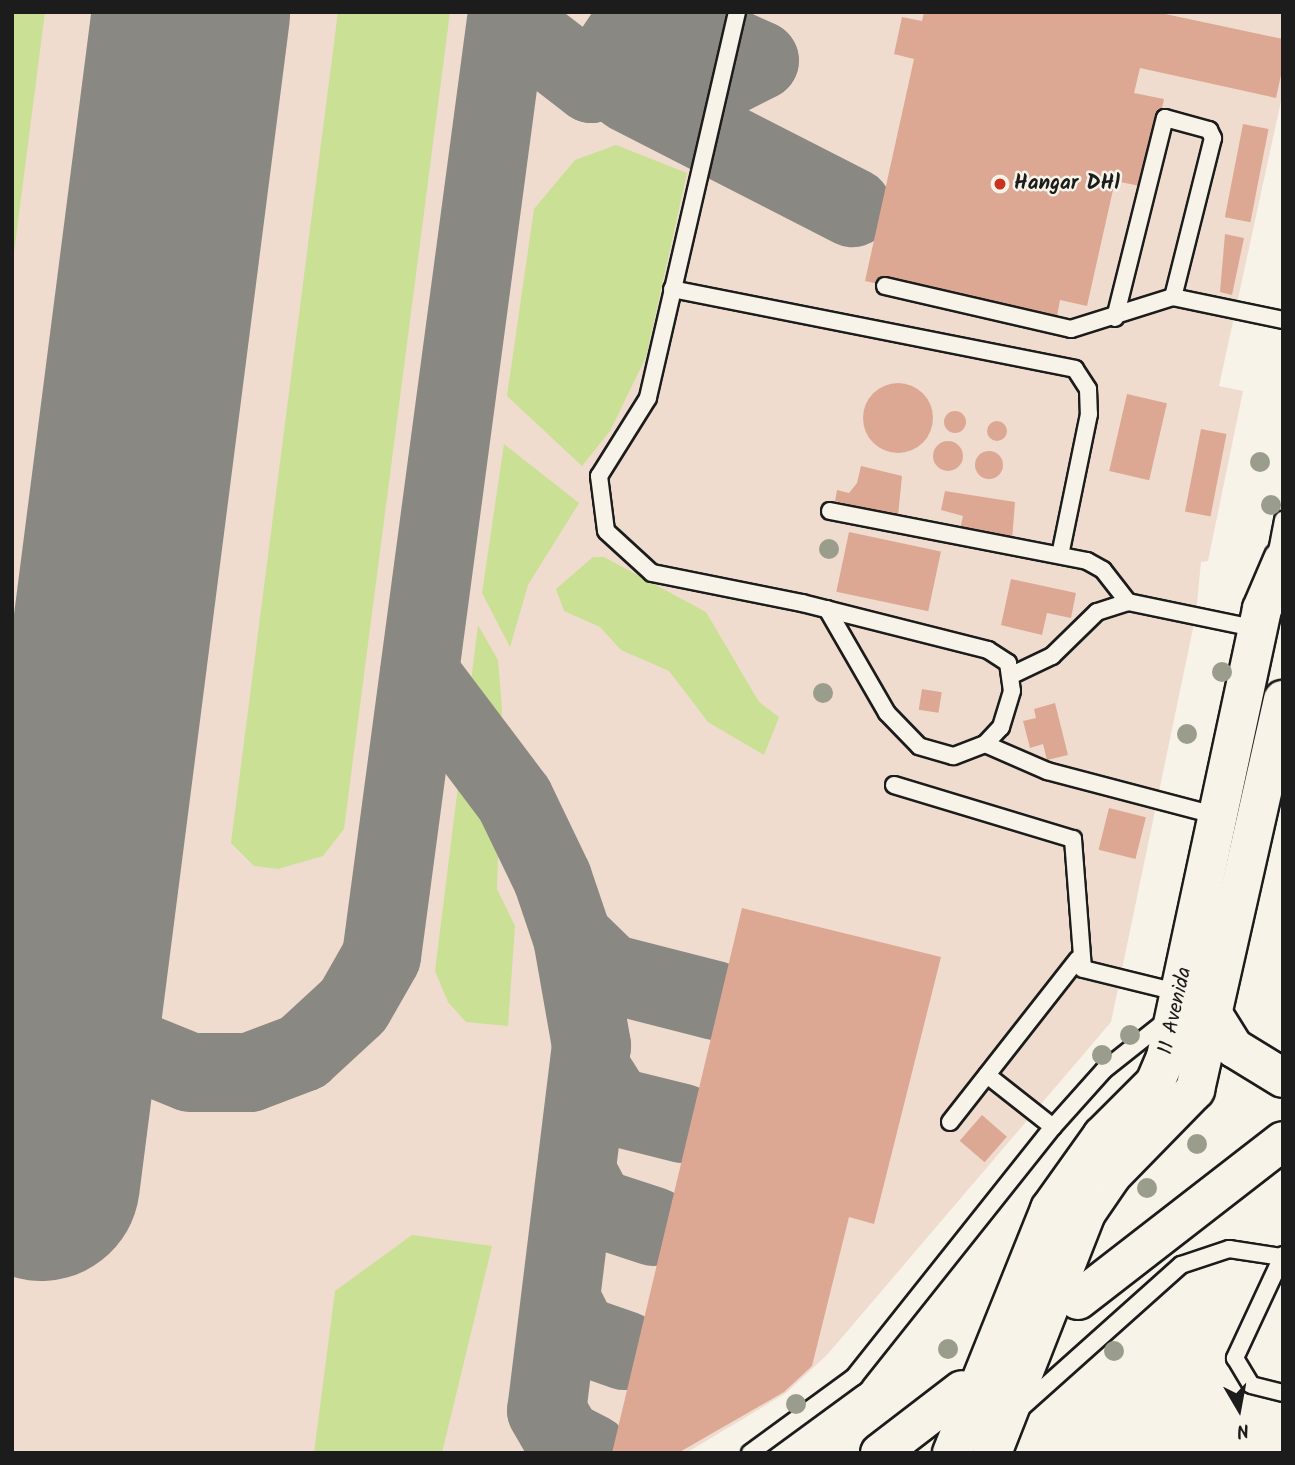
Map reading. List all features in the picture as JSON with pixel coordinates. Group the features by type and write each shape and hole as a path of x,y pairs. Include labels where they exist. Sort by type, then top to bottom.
{"main road":[{"name":"11 Avenida","path":"952,1453 1051,1209 1102,1136 1155,1083 1179,1002 1258,629 1277,568"},
{"name":"11 Avenida","path":"998,1438 1086,1213 1112,1175 1195,1090 1214,1016 1283,700"},
{"path":"1214,1016 1234,1048 1283,1078"},
{"path":"1078,1300 1283,1141"},
{"path":"880,1453 962,1390"}],"lane":[{"path":"737,12 648,398 599,476 606,531 652,573 827,609 988,650 1008,663 1012,691 1002,727 985,744 953,756 919,746 887,713 827,609"},
{"path":"1115,318 1165,118 1209,130 1213,138 1173,297"},
{"path":"885,286 1071,329 1115,318 1173,297 1283,320"},
{"path":"673,289 1075,369 1088,389 1088,414 1060,555"},
{"path":"830,511 1060,555 1103,569 1128,602"},
{"name":"11 Avenida","path":"1277,568 1283,520"},
{"path":"1010,676 1052,656 1097,612 1128,602 1258,629"},
{"path":"985,744 1047,771 1219,816"},
{"path":"894,785 1073,839 1079,858 1079,959 950,1122"},
{"path":"1079,959 1093,975 1179,1002"},
{"path":"750,1453 854,1377 1053,1126 1104,1070 1179,1002"},
{"path":"987,1074 1053,1126"},
{"path":"998,1438 1181,1265 1229,1250 1282,1256 1235,1358 1251,1385 1283,1393"}],"shaded area":[{"path":"12,12 1283,12 1283,92 1219,386 1243,391 1208,561 1201,562 1196,614 1111,1022 827,1355 786,1393 686,1453 12,1453"}],"green space":[{"path":"12,12 45,12 12,268"},
{"path":"338,12 450,12 344,829 323,856 278,869 254,866 231,843"},
{"path":"616,145 687,173 646,357 610,431 582,466 507,396 534,209 575,160"},
{"path":"504,444 579,503 528,585 510,647 482,593"},
{"path":"593,557 604,557 706,612 759,702 779,717 764,755 708,722 669,671 621,650 600,627 564,611 556,589"},
{"path":"478,625 498,660 502,708 497,889 515,926 508,1026 466,1022 448,1002 435,971"},
{"path":"412,1235 492,1246 442,1453 314,1453 335,1291"}],"building":[{"name":"Hangar DHl","path":"924,12 1156,12 1283,39 1283,66 1276,98 1140,68 1134,93 1164,99 1145,187 1115,181 1087,306 1060,300 1056,322 865,281 914,59 894,54 902,17 922,21"},
{"path":"1243,124 1269,129 1250,222 1225,217"},
{"path":"1225,234 1244,238 1232,295 1220,292"},
{"path":"898,383 917,389 927,399 933,418 927,437 917,447 898,453 879,447 869,437 863,418 869,399 879,389"},
{"path":"1127,394 1167,403 1149,480 1109,471"},
{"path":"955,411 963,414 966,422 963,430 955,433 947,430 944,422 947,414"},
{"path":"997,421 1004,424 1007,431 1004,438 997,441 990,438 987,431 990,424"},
{"path":"1201,429 1227,434 1210,516 1185,511"},
{"path":"948,441 958,446 963,456 958,466 948,471 938,466 933,456 938,446"},
{"path":"989,451 999,455 1003,465 999,475 989,479 979,475 975,465 979,455"},
{"path":"861,466 902,476 898,516 835,501 837,490 849,493 857,483"},
{"path":"945,491 1015,502 1012,541 960,529 963,516 941,510"},
{"path":"849,532 941,552 928,611 836,592"},
{"path":"1011,579 1076,593 1071,618 1047,613 1042,635 1001,625"},
{"path":"922,689 942,692 938,713 919,710"},
{"path":"1055,703 1068,755 1047,760 1043,744 1030,748 1023,721 1036,718 1034,709"},
{"path":"1109,808 1146,817 1135,859 1099,850"},
{"path":"742,908 941,957 874,1224 849,1217 812,1366 784,1392 678,1453 612,1453"},
{"path":"982,1115 1007,1137 985,1162 960,1141"}],"taxiway":[{"path":"69,962 99,1019 133,1049 190,1072 249,1072 302,1052 353,1005 381,956 507,12"},
{"path":"516,12 534,39 591,83 622,38 656,29 698,32 759,60 688,96 646,97"},
{"path":"627,92 852,207"},
{"path":"419,673 514,799 552,878 572,937 591,1045 546,1410 563,1439 591,1453"},
{"path":"572,937 609,973 715,1000"},
{"path":"590,1068 614,1106 682,1123"},
{"path":"577,1173 595,1207 653,1226"},
{"path":"564,1306 578,1334 624,1350"}],"runway":[{"path":"41,1182 191,12"}],"place":[{"name":"Hangar DHl","path":"1000,184"}]}
